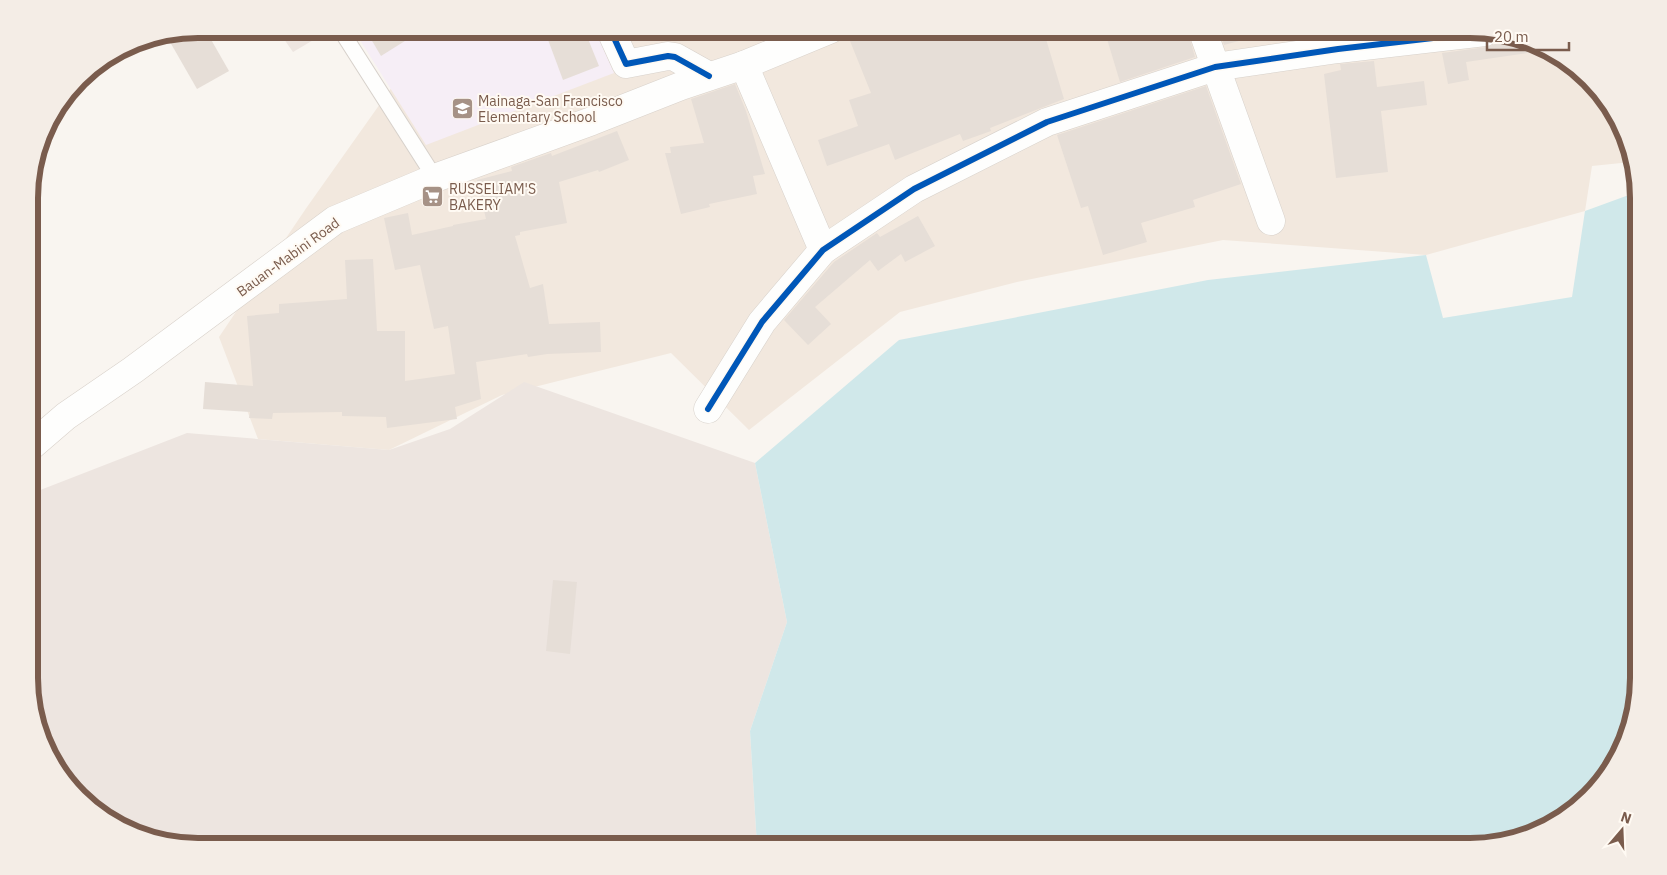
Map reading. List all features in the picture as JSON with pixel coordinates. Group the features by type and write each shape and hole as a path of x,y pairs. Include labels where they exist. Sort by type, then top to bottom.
{"street":[{"path":"614,38 626,64 668,56 675,57 709,76"},
{"name":"Bauan-Mabini Road","path":"38,439 66,416 133,370 335,220 435,178 592,121 681,86 744,65 809,38"},
{"path":"1205,38 1271,221"},
{"path":"708,409 762,322 823,250 914,189 1047,122 1215,67 1338,49 1433,38"},
{"path":"744,65 823,250"}],"lane":[{"path":"346,38 435,178"}],"shaded area":[{"path":"283,38 317,38 293,52"},
{"name":"Mainaga-San Francisco Elementary School","path":"359,38 599,38 614,73 426,145"},
{"path":"368,38 1490,39 1511,43 1540,54 1558,64 1583,84 1608,118 1617,136 1625,163 1592,166 1585,211 1426,255 1223,240 1017,282 900,312 749,430 671,353 502,395 389,450 258,439 219,337 307,207 392,87"},
{"path":"524,382 755,463 787,622 750,731 756,838 198,838 156,832 136,825 109,811 84,791 59,758 43,719 39,698 38,491 187,433 389,450 450,429"}],"water":[{"path":"1630,195 1630,678 1626,709 1621,729 1613,748 1603,766 1590,783 1558,811 1521,829 1480,837 756,838 750,731 787,622 755,463 899,340 1208,280 1426,255 1443,318 1572,297 1585,211"}],"building":[{"path":"210,38 229,71 197,89 169,41"},
{"path":"370,38 410,38 381,56"},
{"path":"547,38 588,38 599,66 563,80"},
{"path":"857,38 1046,38 1064,99 990,128 991,131 963,141 960,134 895,160 889,144 827,166 818,140 858,126 849,100 871,93 850,41"},
{"path":"1107,38 1190,38 1195,57 1120,82"},
{"path":"1222,38 1250,38 1224,45"},
{"path":"1497,40 1511,43 1535,52 1466,62 1469,80 1448,84 1442,53 1487,47 1495,44"},
{"path":"1374,61 1377,87 1424,81 1427,105 1381,111 1388,172 1336,178 1324,74 1341,70 1340,64"},
{"path":"735,84 746,111 765,174 753,176 757,194 709,204 710,207 681,214 665,153 671,153 670,147 704,143 691,99"},
{"path":"1206,86 1241,184 1193,200 1195,207 1141,223 1147,242 1103,255 1088,206 1081,208 1057,135"},
{"path":"617,131 629,160 599,172 598,170 559,182 567,223 520,232 520,235 515,236 530,288 543,284 549,324 600,322 601,352 547,354 528,357 527,354 476,362 481,399 455,407 457,419 387,428 386,417 342,416 342,412 273,413 272,419 249,418 250,412 203,409 205,382 253,386 247,316 279,313 279,304 347,299 345,260 373,259 377,331 405,331 405,381 455,374 448,326 434,329 420,265 395,270 384,218 408,213 412,235 486,219 477,180 512,171 511,167 551,153 552,156"},
{"path":"918,216 935,246 905,262 901,254 878,271 870,260 815,307 831,324 808,345 784,320 834,262 877,233 880,237"},
{"path":"553,580 577,582 570,654 546,651"}],"cycle path":[{"path":"614,38 626,64 668,56 675,57 709,76"},
{"path":"708,409 762,322 823,250 914,189 1047,122 1215,67 1338,49 1433,38"}],"place":[{"name":"Mainaga-San Francisco Elementary School","path":"462,109"},
{"name":"RUSSELIAM'S BAKERY","path":"433,197"}]}
